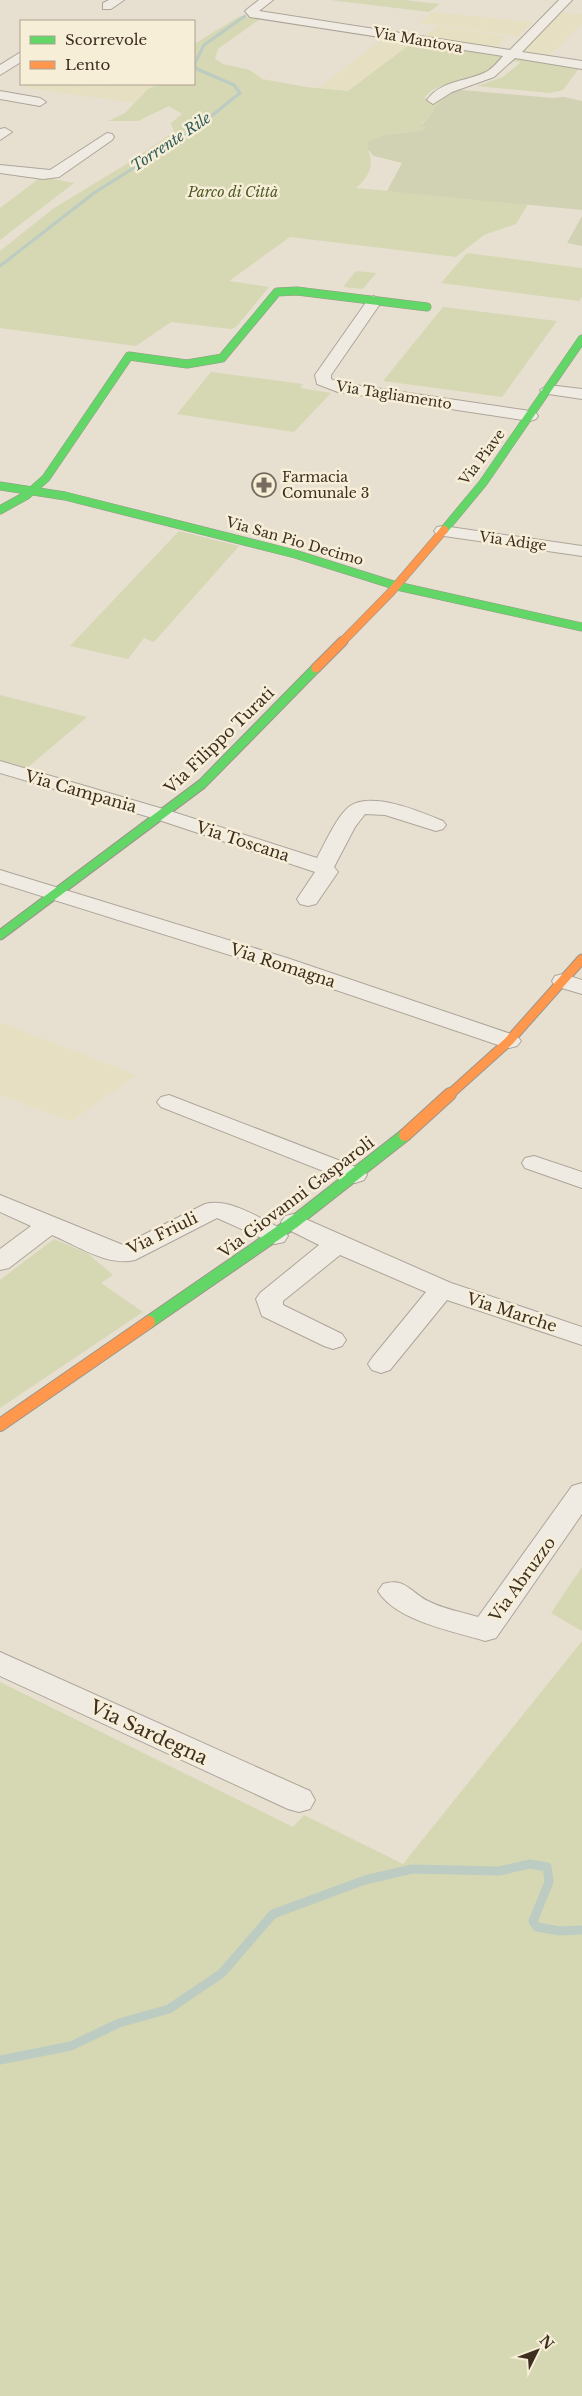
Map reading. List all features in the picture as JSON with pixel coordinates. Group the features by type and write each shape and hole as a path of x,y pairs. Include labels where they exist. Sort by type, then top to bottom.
{"street":[{"path":"107,6 118,0"},
{"name":"Via Mantova","path":"267,0 251,11 254,14 582,65"},
{"path":"433,100 444,89 493,73 566,0"},
{"path":"7,49 20,51"},
{"path":"0,71 20,57"},
{"path":"0,96 40,102"},
{"path":"0,169 54,174 107,137"},
{"path":"0,510 33,491 46,478 129,356 196,365 216,361 222,358 277,292 297,291 427,307"},
{"name":"Via Tagliamento","path":"374,301 323,375 323,381 338,387 530,416"},
{"name":"Via Piave","path":"397,586 400,579 443,531 488,476 582,339"},
{"path":"548,390 582,394"},
{"name":"Via San Pio Decimo","path":"0,486 65,496 295,554 397,586 582,626"},
{"name":"Via Adige","path":"443,531 582,551"},
{"name":"Via Filippo Turati","path":"0,935 202,784 397,586"},
{"name":"Via Campania","path":"0,767 163,815"},
{"path":"308,899 327,872 323,867 356,811 366,806 379,807 436,825"},
{"name":"Via Toscana","path":"163,815 323,867"},
{"name":"Via Romagna","path":"0,876 279,963 509,1041"},
{"name":"Via Giovanni Gasparoli","path":"0,1425 284,1229 423,1121 573,984 582,959"},
{"path":"169,1102 355,1175"},
{"path":"534,1163 582,1180"},
{"name":"Via Friuli","path":"0,1203 114,1252 126,1254 214,1209 284,1229"},
{"path":"0,1262 49,1224"},
{"name":"Via Marche","path":"284,1229 337,1244 442,1289 582,1336"},
{"path":"333,1340 272,1310 269,1298 337,1244"},
{"path":"380,1364 442,1289"},
{"name":"Via Abruzzo","path":"393,1592 418,1609 485,1630 582,1493"},
{"name":"Via Sardegna","path":"0,1663 299,1800"}],"shaded area":[{"path":"432,12 533,22 519,36 420,23"},
{"path":"558,12 582,14 582,23 547,58 519,55"},
{"path":"439,26 505,36 497,50 419,38"},
{"path":"391,37 413,42 348,91 318,88 380,41"},
{"path":"30,85 156,85 148,89 135,103 25,88"},
{"path":"0,1022 136,1075 72,1121 0,1095"}],"green space":[{"path":"330,0 404,0 440,4 429,12"},
{"name":"Parco di Città","path":"240,16 260,19 218,49 215,59 223,64 250,70 262,79 306,87 348,91 413,42 503,57 483,73 432,90 424,98 443,100 421,125 427,127 421,131 382,135 367,149 370,155 371,166 364,180 356,188 528,204 516,224 484,235 456,257 290,237 229,281 269,287 236,327 231,329 171,322 136,346 0,328 0,251 54,208 125,165 174,132 171,123 182,114 169,106 138,121 108,121 125,113 148,89 156,85 195,85 195,43"},
{"path":"517,58 574,68 580,67 563,90 550,93 477,86 503,77 521,62 512,61"},
{"path":"451,89 552,98 564,97 582,101 582,210 387,191 402,163 374,156 367,149 368,143 382,135 421,131 426,127 421,126"},
{"path":"41,177 74,183 0,240 0,208"},
{"path":"582,216 582,246 567,243"},
{"path":"467,253 582,268 582,297 579,301 441,283"},
{"path":"356,271 376,273 363,289 343,287"},
{"path":"443,307 557,321 502,397 383,381"},
{"path":"211,372 303,384 300,388 331,393 294,432 177,414"},
{"path":"179,531 239,546 154,642 144,638 128,659 70,646"},
{"path":"0,695 87,717 27,768 0,760"},
{"path":"54,1239 87,1253 113,1275 101,1283 143,1312 0,1408 0,1280"},
{"path":"582,1567 582,1631 551,1613"},
{"path":"582,1641 582,2396 0,2396 0,1682 293,1827 304,1815 403,1864"}],"waterway":[{"name":"Torrente Rile","path":"195,63 204,45 245,16"},
{"name":"Torrente Rile","path":"0,266 94,193 194,130 240,93 234,85 197,69 195,66"},
{"path":"0,2060 71,2046 119,2023 169,2009 222,1973 273,1914 365,1880 412,1869 499,1871 530,1864 547,1867 549,1882 533,1921 537,1927 560,1931 582,1930"}],"traffic: fast":[{"path":"0,510 27,495 46,478 129,356 187,364 210,362 222,358 277,292 297,291 427,307"},
{"path":"444,530 483,483 582,339"},
{"path":"0,486 65,496 295,554 397,586 582,627"},
{"path":"0,935 202,784 316,668"},
{"path":"149,1322 294,1222 405,1135"}],"traffic: slow":[{"path":"316,668 391,592 444,530"},
{"path":"405,1135 509,1041 582,959"},
{"path":"0,1425 149,1322"}],"place":[{"name":"Farmacia Comunale 3","path":"264,485"}]}
